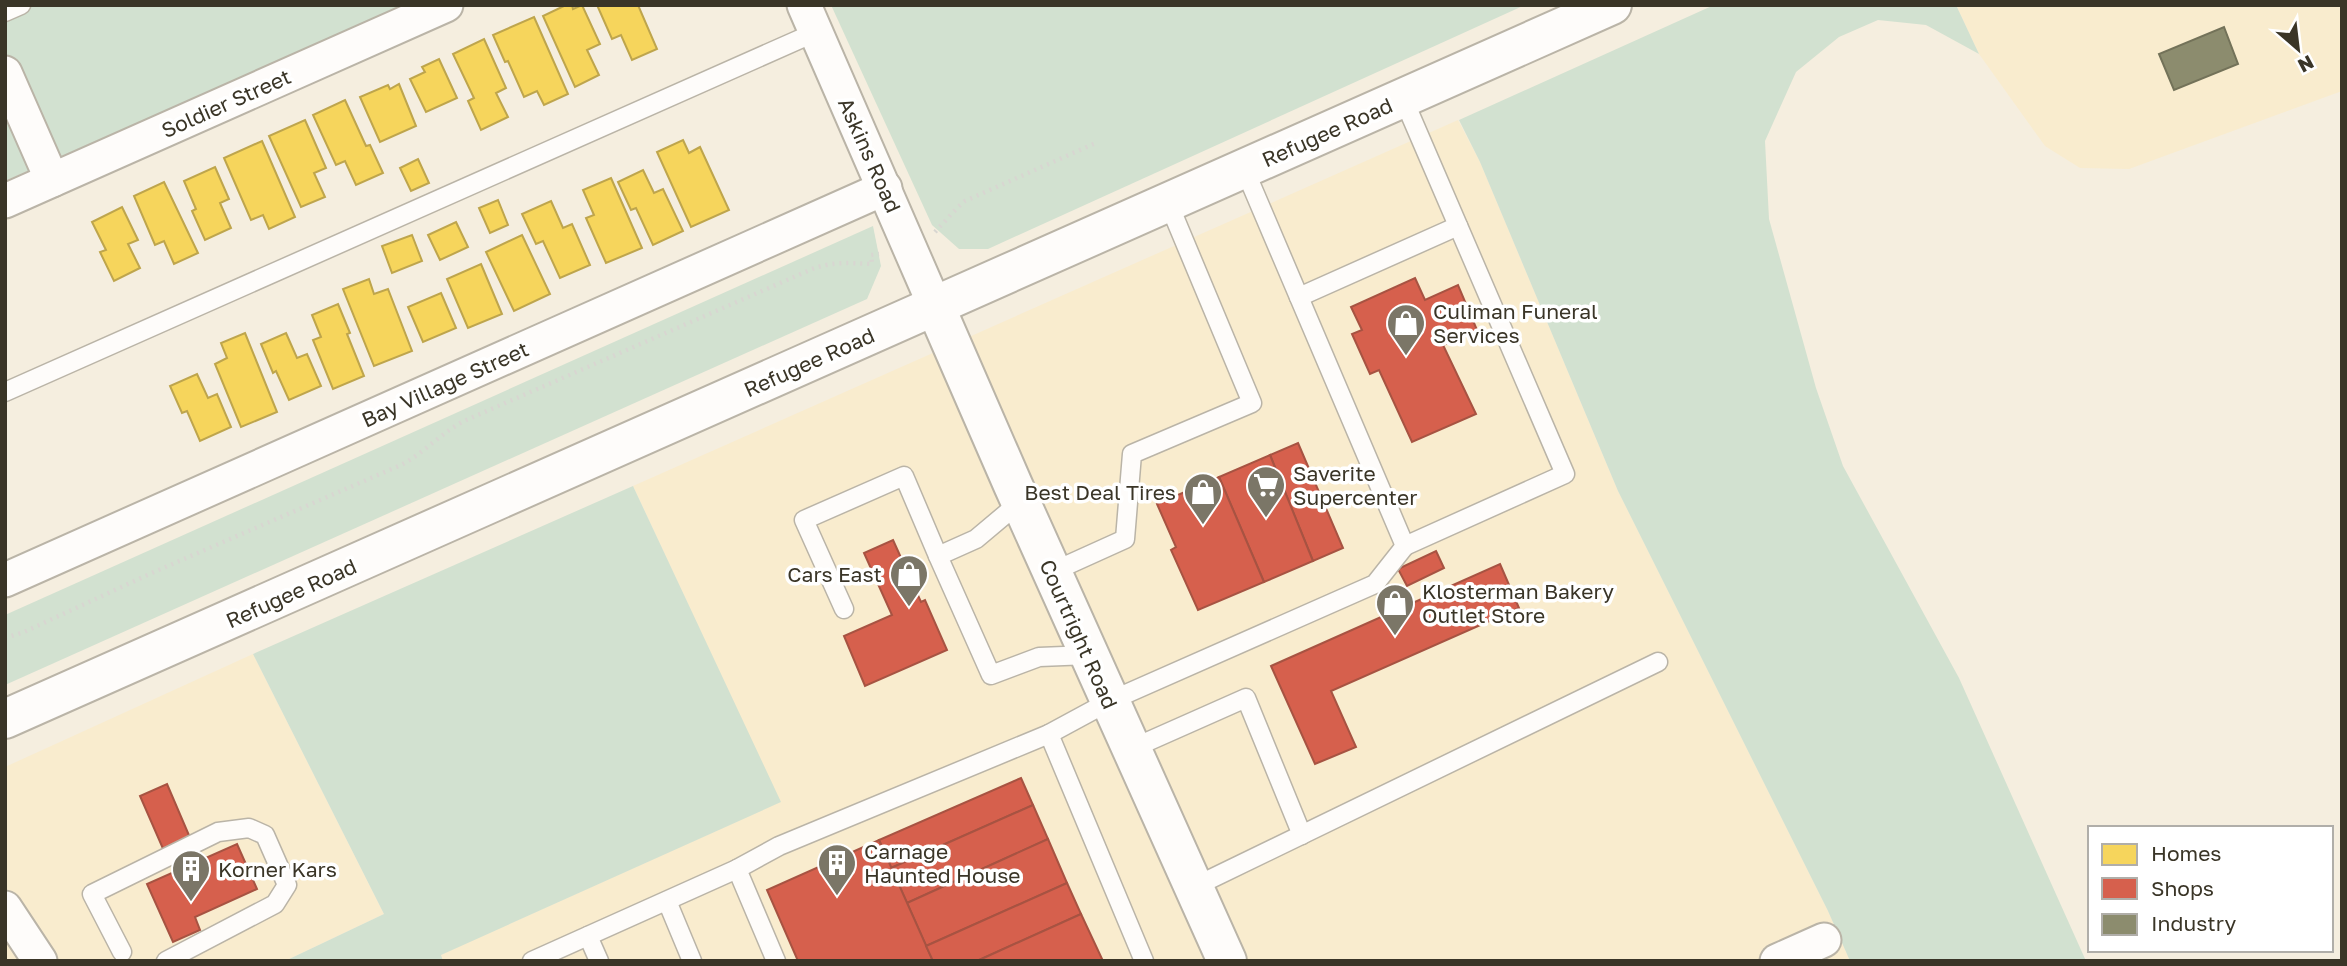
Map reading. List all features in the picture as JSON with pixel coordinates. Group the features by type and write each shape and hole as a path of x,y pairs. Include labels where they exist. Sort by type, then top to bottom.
{"main road":[{"name":"Refugee Road","path":"5,719 1612,5"},
{"name":"Courtright Road","path":"935,306 1020,502 1227,961"}],"street":[{"name":"Soldier Street","path":"5,201 446,5"},
{"name":"Askins Road","path":"810,19 886,188 935,306"},
{"path":"5,73 52,180"},
{"name":"Bay Village Street","path":"5,580 886,188"},
{"path":"5,908 40,961"},
{"path":"1777,961 1824,940"}],"lane":[{"path":"5,12 21,5"},
{"path":"5,392 810,19"},
{"path":"532,961 737,869 779,846 1049,734 1110,702 1375,584 1405,546 1565,474 1403,98"},
{"path":"1244,169 1405,546"},
{"path":"1052,572 1125,539 1132,454 1252,403 1168,202"},
{"path":"1298,297 1458,226"},
{"path":"844,609 804,520 904,476 991,675 1039,657 1089,655"},
{"path":"938,556 976,539 1020,502"},
{"path":"1194,887 1658,662"},
{"path":"1131,749 1246,698 1302,835"},
{"path":"1049,734 1144,961"},
{"path":"122,952 92,894 218,832 249,828 265,835 287,884 275,904 166,961"},
{"path":"737,869 776,961"},
{"path":"667,901 692,961"},
{"path":"588,936 599,961"}],"path":[{"path":"939,230 965,201 1098,142"},
{"path":"5,638 24,632 153,572 401,465 464,421 810,270 838,262 872,264 872,255 889,254"}],"shaded area":[{"path":"1956,5 2342,5 2342,91 2129,169 2080,168 2045,146 1979,54"},
{"path":"1458,120 1480,162 1618,491 1828,911 1850,961 443,961 440,955 780,802 633,486"},
{"path":"253,654 384,914 285,961 5,961 5,767"}],"green space":[{"path":"5,5 406,5 5,181"},
{"path":"831,5 1525,5 988,249 959,249 932,225"},
{"path":"1714,5 1956,5 1979,54 1926,25 1878,20 1839,37 1796,72 1765,141 1769,219 1816,388 1843,466 1959,678 2086,961 1850,961 1828,911 1618,491 1480,162 1459,120"},
{"path":"873,226 881,266 867,299 5,685 5,615"},
{"path":"633,486 781,802 441,955 443,961 285,961 384,914 253,654"}],"building: Homes":[{"path":"566,5 572,5 573,9 582,5 600,44 587,50 599,75 575,87 543,16"},
{"path":"597,5 638,5 657,49 632,60 621,35 612,39"},
{"path":"534,17 568,94 544,105 537,91 524,97 493,35"},
{"path":"484,39 506,88 496,93 508,117 481,130 468,101 474,98 453,54"},
{"path":"439,59 457,98 426,112 410,79 425,72 422,67"},
{"path":"399,84 416,126 380,142 360,97 388,85 390,89"},
{"path":"345,100 366,146 370,145 383,173 356,185 345,161 336,165 313,115"},
{"path":"305,120 326,168 314,173 325,197 301,207 269,136"},
{"path":"683,140 689,153 700,147 729,210 691,227 657,152"},
{"path":"262,141 295,217 269,229 263,215 251,220 224,158"},
{"path":"418,159 429,183 411,191 400,168"},
{"path":"215,167 229,199 220,203 231,228 205,240 192,211 196,209 184,181"},
{"path":"643,170 654,193 663,189 683,231 653,245 636,208 631,210 618,182"},
{"path":"611,178 642,248 606,263 586,218 594,215 583,190"},
{"path":"164,182 198,253 174,264 164,241 155,245 134,196"},
{"path":"498,200 508,225 490,233 479,208"},
{"path":"551,201 563,228 572,224 590,265 560,278 543,241 536,244 522,214"},
{"path":"122,207 138,240 128,244 140,268 114,281 100,252 106,250 92,222"},
{"path":"456,222 468,247 440,260 428,235"},
{"path":"412,235 422,261 392,273 382,246"},
{"path":"522,235 550,294 514,311 486,252"},
{"path":"481,264 502,314 468,328 447,279"},
{"path":"369,279 374,294 388,289 412,351 374,366 343,289"},
{"path":"441,293 456,328 423,342 408,307"},
{"path":"338,304 364,376 333,389 313,340 321,337 312,315"},
{"path":"245,333 277,412 241,427 215,364 227,358 221,343"},
{"path":"286,333 297,358 307,354 321,386 289,400 276,371 273,373 261,344"},
{"path":"197,374 208,398 217,394 231,427 200,441 187,411 182,413 170,386"}],"building: Shops":[{"name":"Culiman Funeral Services","path":"1415,278 1425,300 1458,285 1477,330 1443,345 1476,414 1412,442 1379,370 1370,374 1352,334 1362,330 1351,307"},
{"path":"1298,443 1343,548 1313,561 1270,455"},
{"name":"Saverite Supercenter","path":"1270,455 1313,561 1264,582 1219,477"},
{"name":"Best Deal Tires","path":"1219,477 1264,582 1198,610 1171,550 1176,547 1157,504"},
{"name":"Cars East","path":"893,540 921,602 925,600 947,650 865,686 844,636 892,615 864,553"},
{"path":"1436,551 1444,568 1407,586 1398,569"},
{"name":"Klosterman Bakery Outlet Store","path":"1500,564 1519,608 1331,691 1356,747 1315,764 1271,666"},
{"path":"1021,778 1033,805 891,868 879,840"},
{"path":"167,784 191,840 164,851 140,796"},
{"path":"1033,805 1048,839 907,903 891,868"},
{"path":"1048,839 1067,883 926,946 907,903"},
{"name":"Carnage Haunted House","path":"879,840 933,961 798,961 767,890"},
{"name":"Korner Kars","path":"237,844 257,889 195,917 200,930 173,942 147,884"},
{"path":"1067,883 1081,914 977,961 933,961 926,946"},
{"path":"1081,914 1103,961 977,961"}],"building: Industry":[{"path":"2224,27 2238,64 2174,90 2159,54"}],"place":[{"name":"Culiman Funeral Services","path":"1406,357"},
{"name":"Saverite Supercenter","path":"1266,519"},
{"name":"Best Deal Tires","path":"1203,526"},
{"name":"Cars East","path":"909,608"},
{"name":"Klosterman Bakery Outlet Store","path":"1395,637"},
{"name":"Carnage Haunted House","path":"837,897"},
{"name":"Korner Kars","path":"191,903"}]}
